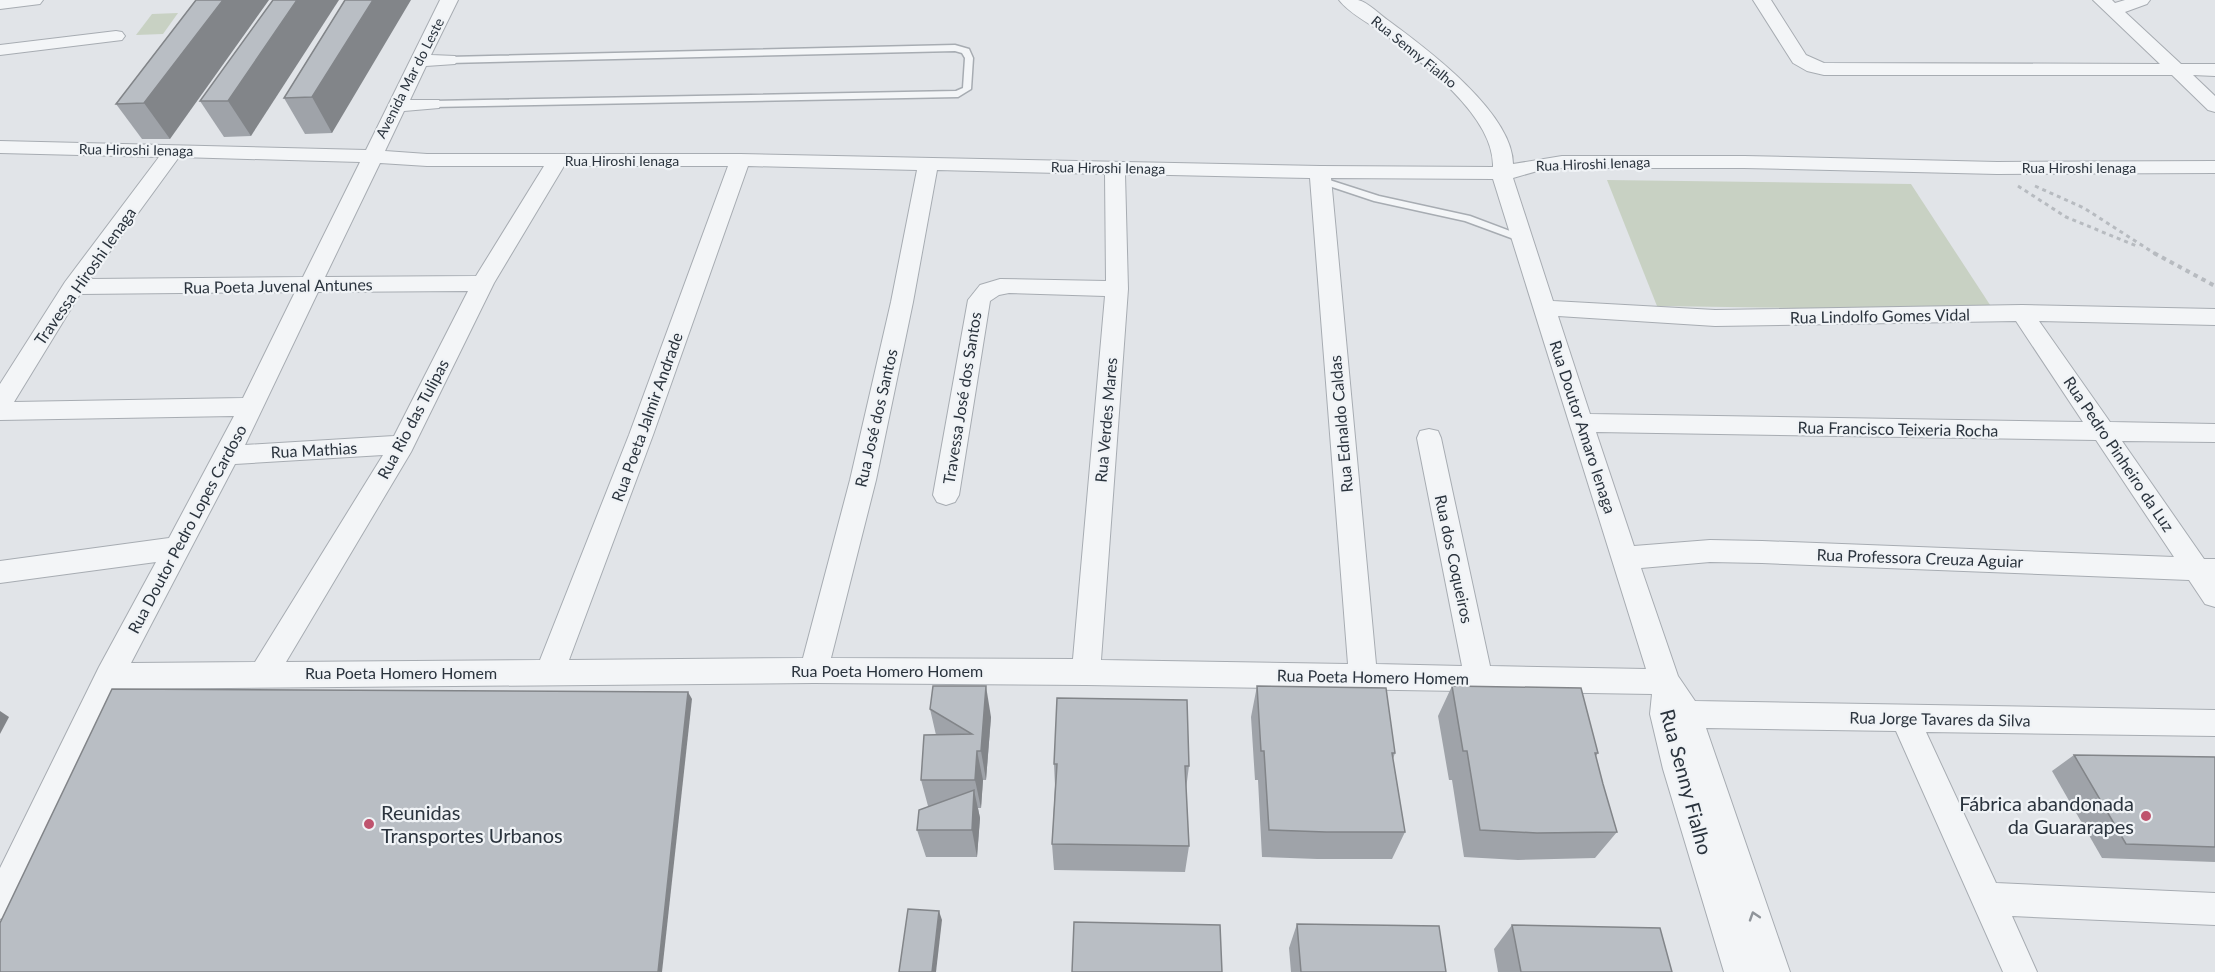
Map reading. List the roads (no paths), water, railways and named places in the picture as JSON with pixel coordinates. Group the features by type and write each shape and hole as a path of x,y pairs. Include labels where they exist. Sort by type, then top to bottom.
{"street":[{"path":"0,4 34,0"},
{"name":"Avenida Mar do Leste","path":"371,156 449,0"},
{"name":"Rua Senny Fialho","path":"1348,0 1456,85 1471,102 1497,140 1504,160 1502,172"},
{"path":"2108,5 2141,0"},
{"path":"1763,1 1799,59 1813,67 1824,69 2215,70"},
{"path":"2108,5 2215,106"},
{"path":"0,50 116,36"},
{"path":"419,61 448,60"},
{"path":"397,106 432,104"},
{"name":"Rua Hiroshi Ienaga","path":"0,147 371,156 427,160 740,160 1115,168 1320,176 1502,172 1562,162 1744,162 1997,168 2214,168"},
{"name":"Travessa Hiroshi Ienaga","path":"0,404 73,287 174,151"},
{"name":"Rua Doutor Pedro Lopes Cardoso","path":"0,901 109,676 250,407 371,156"},
{"name":"Rua Poeta Jalmir Andrade","path":"550,672 641,435 740,160"},
{"name":"Rua Rio das Tulipas","path":"263,674 402,445 483,283 557,161"},
{"name":"Rua José dos Santos","path":"814,670 865,469 902,302 928,164"},
{"name":"Rua Verdes Mares","path":"1086,672 1117,289 1115,168"},
{"name":"Rua Doutor Amaro Ienaga","path":"1502,172 1580,423 1665,682"},
{"name":"Rua Ednaldo Caldas","path":"1320,176 1363,676"},
{"name":"Rua Poeta Juvenal Antunes","path":"73,287 483,283"},
{"name":"Travessa José dos Santos","path":"946,495 979,300 983,292 993,287 1009,286 1117,289"},
{"name":"Rua Lindolfo Gomes Vidal","path":"1545,308 1715,318 2022,313 2215,317"},
{"name":"Rua Pedro Pinheiro da Luz","path":"2022,313 2206,570 2215,596"},
{"path":"0,411 250,407"},
{"name":"Rua Francisco Teixeria Rocha","path":"1580,423 2215,433"},
{"name":"Rua dos Coqueiros","path":"1429,438 1479,680"},
{"name":"Rua Mathias","path":"226,455 402,445"},
{"path":"0,572 178,548"},
{"name":"Rua Professora Creuza Aguiar","path":"1626,558 1710,551 1762,552 2206,570"},
{"name":"Rua Poeta Homero Homem","path":"109,676 814,670 1086,672 1665,682"},
{"name":"Rua Senny Fialho","path":"1665,682 1773,972"},
{"name":"Rua Senny Fialho","path":"1676,714 1678,770 1742,972"},
{"name":"Rua Jorge Tavares da Silva","path":"1676,714 2215,723"},
{"path":"1905,719 2020,972"},
{"path":"1986,899 2211,917"}],"lane":[{"path":"432,104 958,94 967,89 969,58 966,51 955,48 448,60"},
{"path":"1320,176 1377,199 1467,218 1522,239"}],"place":[{"name":"Fábrica abandonada da Guararapes","path":"2146,816"},
{"name":"Reunidas Transportes Urbanos","path":"369,824"}]}
